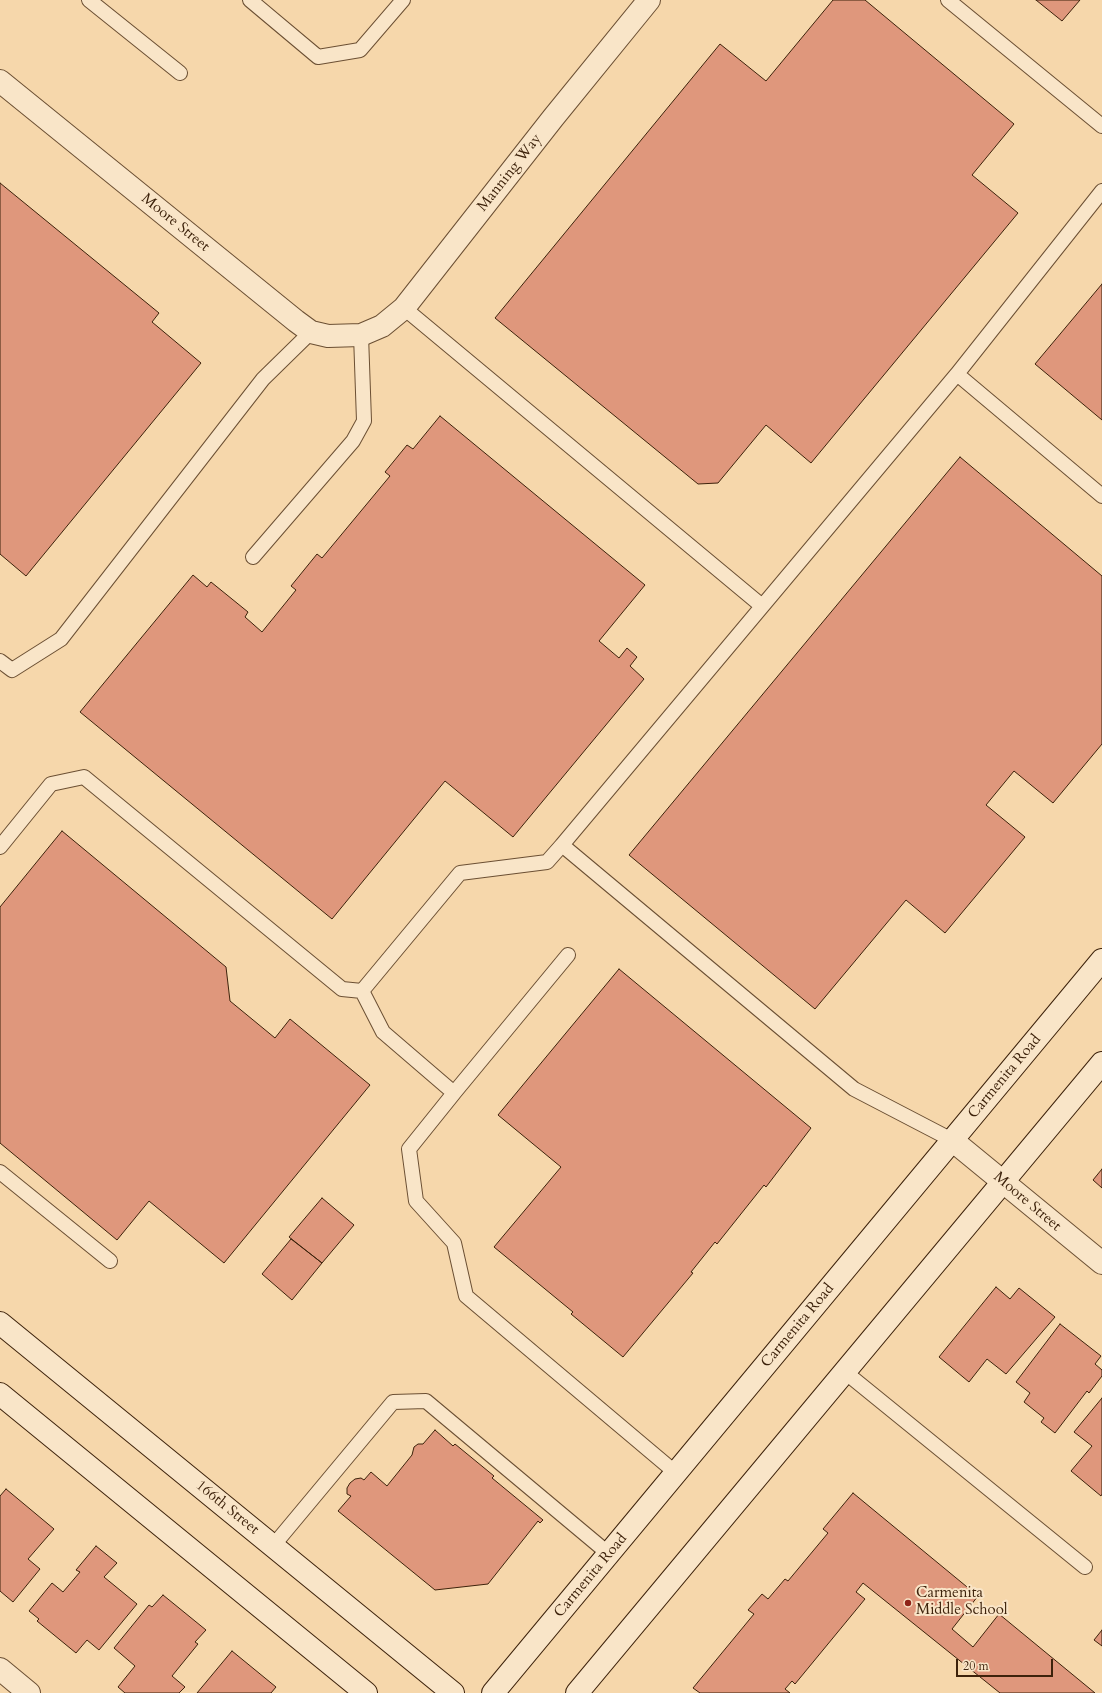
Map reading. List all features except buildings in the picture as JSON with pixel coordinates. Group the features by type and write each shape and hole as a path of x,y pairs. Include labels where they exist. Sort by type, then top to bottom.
{"street":[{"name":"Manning Way","path":"361,335 382,326 404,308 553,118 649,0"},
{"name":"Moore Street","path":"0,81 311,332 328,336 361,335"},
{"name":"Carmenita Road","path":"493,1693 1102,960"},
{"path":"577,1693 1102,1064"},
{"name":"Moore Street","path":"952,1140 1102,1263"},
{"name":"166th Street","path":"0,1323 453,1693"},
{"path":"0,1394 366,1693"},
{"path":"0,1670 29,1693"}],"lane":[{"path":"89,0 180,72"},
{"path":"250,0 318,57 360,50 403,0"},
{"path":"948,0 1102,126"},
{"path":"362,991 460,873 547,862 957,374 1102,191"},
{"path":"404,308 762,606"},
{"path":"0,661 12,670 61,639 263,379 311,332"},
{"path":"254,557 353,441 364,421 361,335"},
{"path":"957,374 1102,496"},
{"path":"0,847 51,784 84,777 342,989 362,991"},
{"path":"562,845 854,1089 952,1140"},
{"path":"568,955 409,1149 416,1201 454,1243 466,1296 676,1473"},
{"path":"362,991 383,1032 454,1093"},
{"path":"0,1172 110,1262"},
{"path":"845,1372 1085,1567"},
{"path":"273,1546 393,1402 426,1401 609,1554"}],"place":[{"name":"Carmenita Middle School","path":"908,1603"}]}
